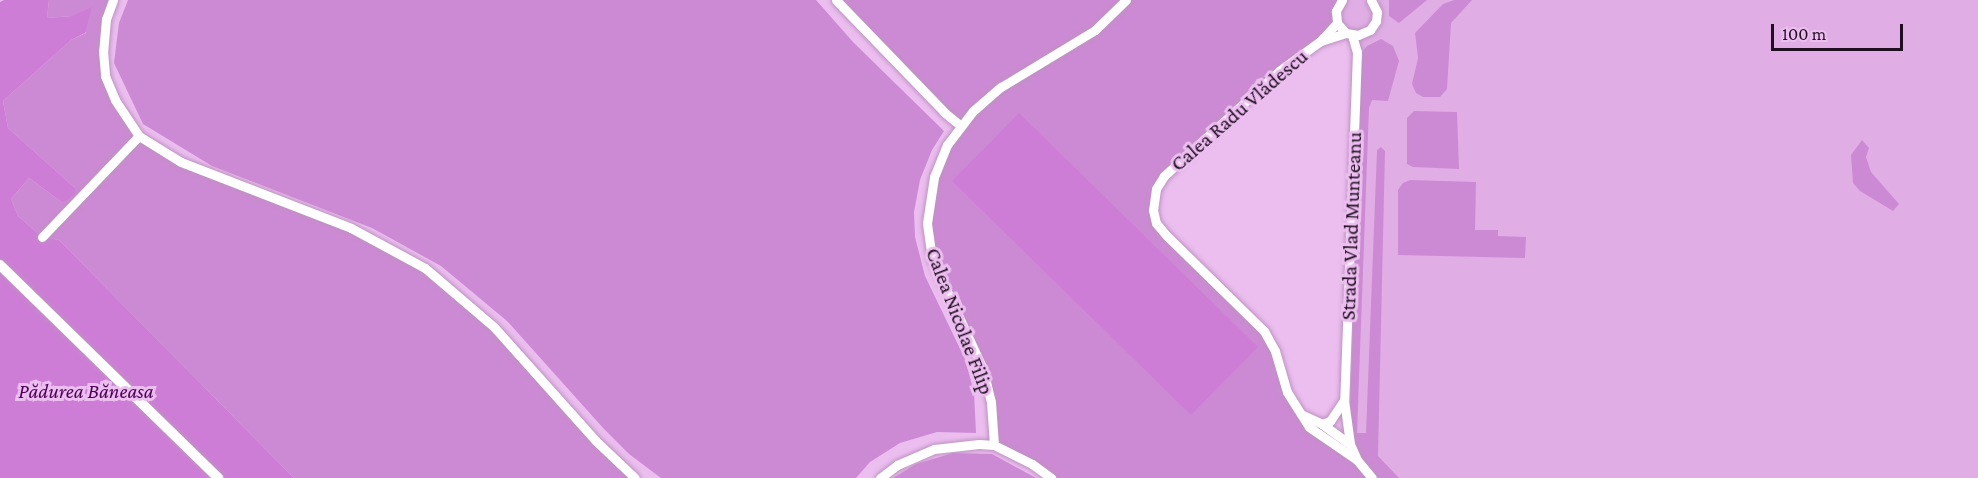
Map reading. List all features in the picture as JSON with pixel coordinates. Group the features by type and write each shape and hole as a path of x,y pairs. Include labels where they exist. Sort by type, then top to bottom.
{"street":[{"path":"113,0 106,19 103,51 105,76 124,116 139,136 181,162 351,228 425,268 494,327 597,442 635,478"},
{"path":"836,0 937,105 960,125"},
{"name":"Calea Nicolae Filip","path":"994,446 991,402 984,376 932,259 928,238 928,210 934,177 947,145 960,125 1001,87 1095,30 1126,0"},
{"path":"1342,0 1336,10 1337,23 1349,34"},
{"name":"Strada Vlad Munteanu","path":"1344,400 1357,52 1364,34 1376,21 1375,3"},
{"name":"Calea Radu Vlădescu","path":"1337,23 1319,42 1279,71 1164,176 1153,201 1156,222 1167,236 1264,331 1275,351 1287,392 1301,414 1319,435 1357,460"},
{"name":"Calea Radu Vlădescu","path":"1319,42 1349,34 1364,34"},
{"name":"Strada Vlad Munteanu","path":"1349,34 1357,52"},
{"path":"42,237 139,136"},
{"path":"0,265 218,478"},
{"path":"1322,424 1330,421 1344,400"},
{"name":"Calea Radu Vlădescu","path":"1344,400 1350,444 1357,460 1372,478"},
{"name":"Calea Radu Vlădescu","path":"1301,414 1322,424 1350,444"},
{"path":"1319,435 1338,434 1346,425"},
{"path":"880,478 897,465 934,449 952,445 994,446 1032,464 1051,478"}],"shaded area":[{"path":"49,0 113,0 103,51 115,100 153,146 395,250 459,295 635,478 294,478 59,240 42,237 18,216 11,199 29,178 63,203 75,188 8,128 3,101 71,40 86,33 72,16 47,18"},
{"path":"128,0 816,0 853,42 944,131 932,150 920,180 914,212 915,237 925,276 965,359 974,392 976,433 937,432 900,443 870,462 856,478 661,478 629,454 604,429 507,321 441,266 372,228 212,166 143,124 114,63 119,23"},
{"path":"836,0 1342,0 1339,3 1341,29 1296,58 1156,189 1156,222 1264,331 1293,404 1334,447 1372,478 1051,478 994,445 987,386 932,259 930,195 960,125"},
{"path":"1342,0 1978,0 1978,478 1372,478 1346,425 1358,36 1346,33 1336,11"},
{"path":"1389,0 1427,0 1399,23 1389,16"},
{"path":"1454,0 1472,0 1451,23 1447,89 1440,97 1423,97 1416,93 1412,84 1418,58 1415,33 1443,4"},
{"path":"1381,39 1393,46 1399,61 1388,101 1372,100 1369,108 1357,433 1366,433 1377,150 1381,147 1385,151 1378,456 1399,478 1378,478 1361,461 1354,442 1350,415 1361,58 1367,46"},
{"path":"1414,111 1457,112 1459,169 1413,167 1407,164 1407,118"},
{"path":"1862,140 1869,148 1866,157 1871,172 1899,204 1893,211 1860,191 1853,183 1851,155"},
{"path":"1410,180 1476,182 1475,230 1498,230 1498,236 1526,237 1525,258 1398,255 1398,190 1403,183"},
{"path":"953,453 992,454 1036,478 893,478 916,464"}],"green space":[{"name":"Pădurea Băneasa","path":"4,0 49,0 47,18 72,16 92,7 85,33 71,40 3,101 8,128 75,188 75,194 63,203 29,178 11,199 18,216 42,237 59,240 294,478 0,478 0,2"},
{"path":"1019,113 1258,347 1191,415 952,181"}]}
